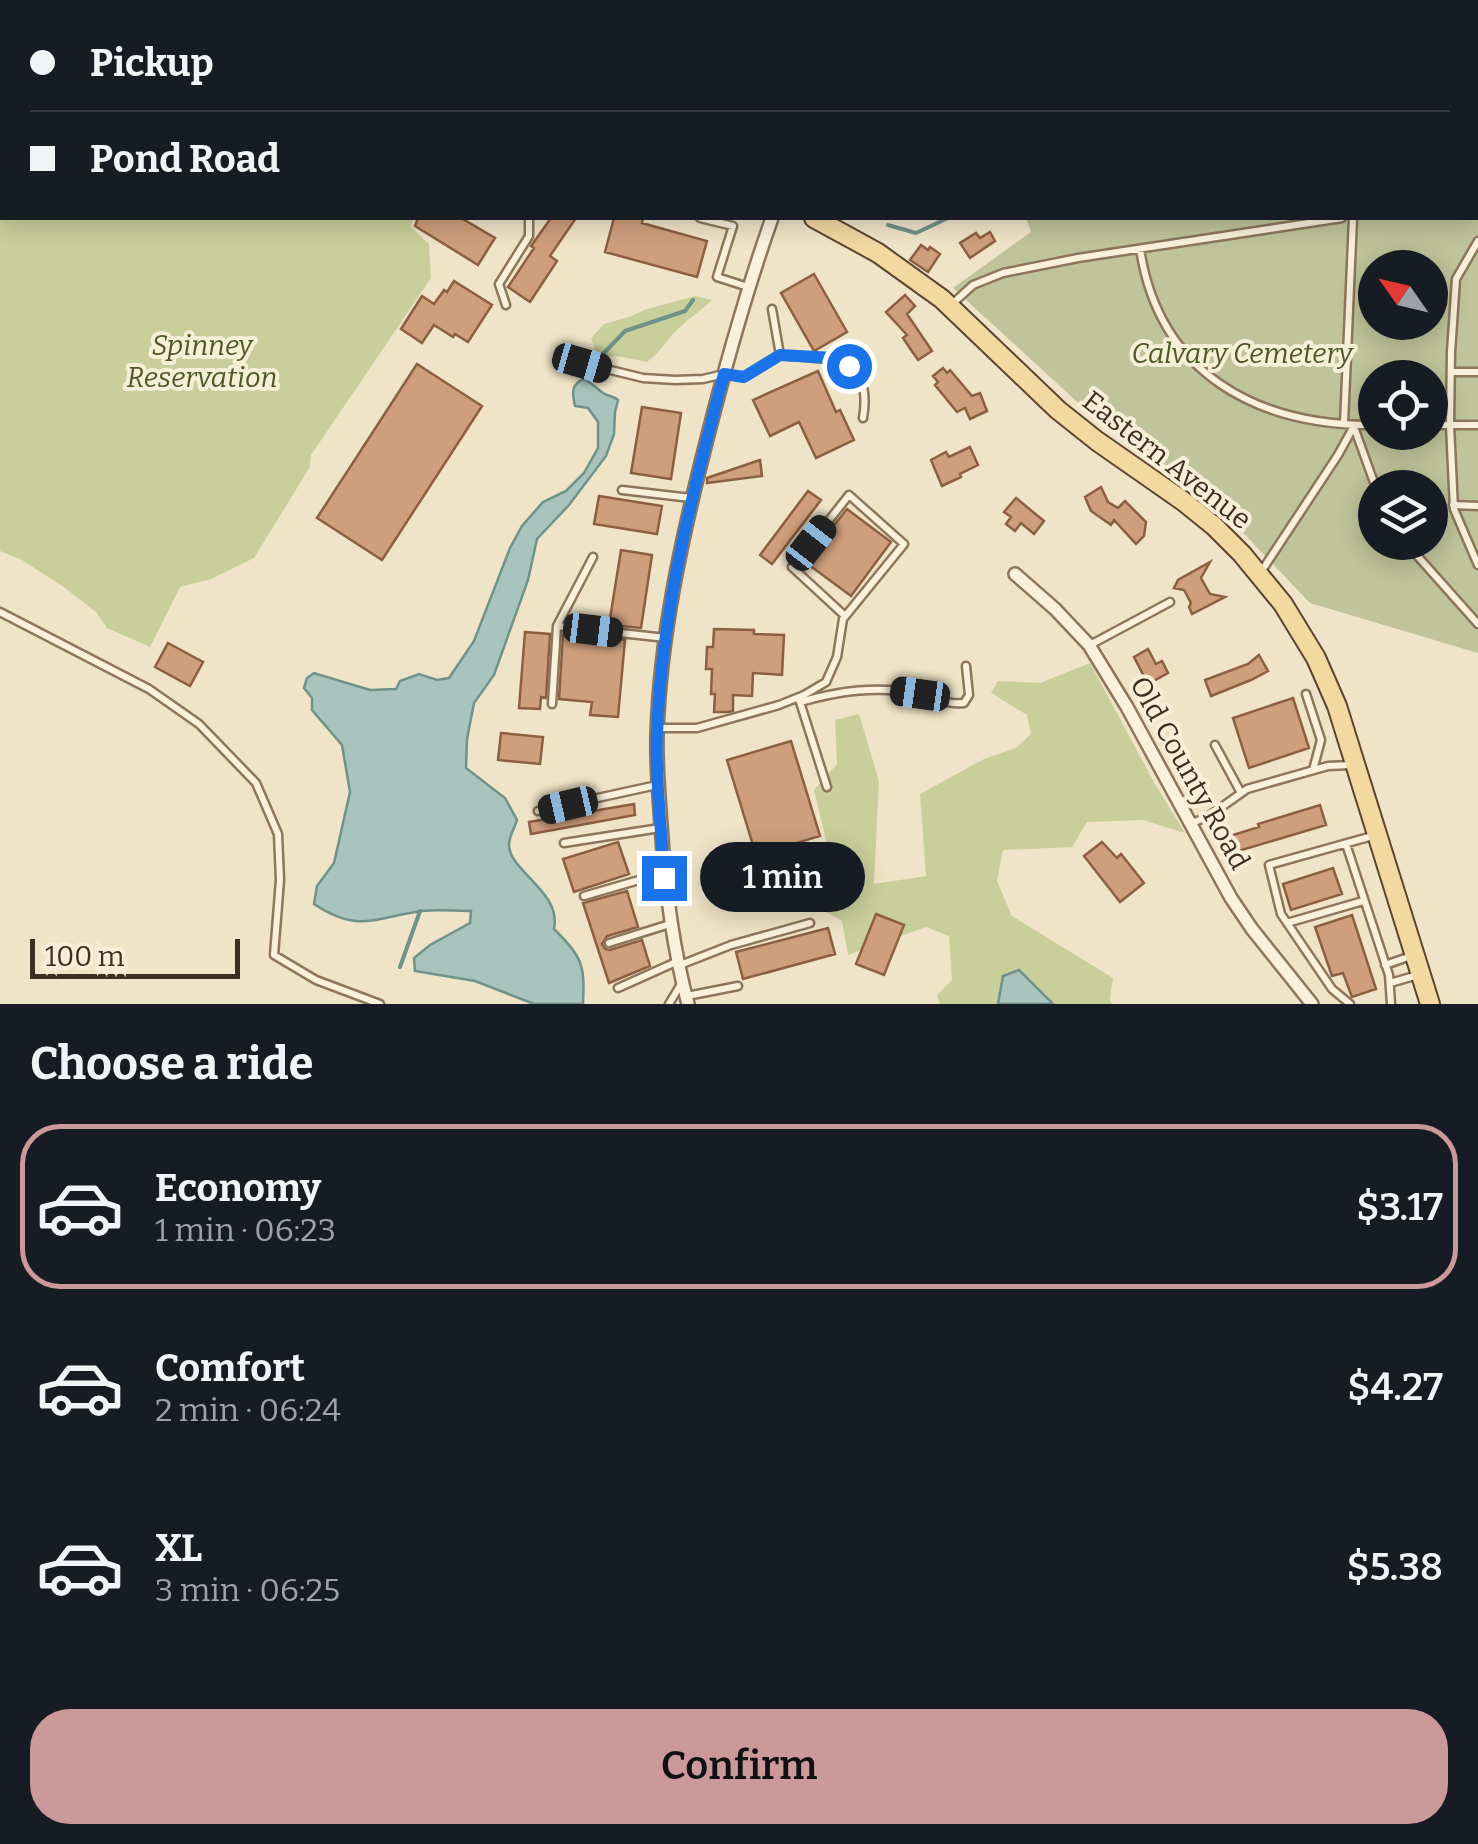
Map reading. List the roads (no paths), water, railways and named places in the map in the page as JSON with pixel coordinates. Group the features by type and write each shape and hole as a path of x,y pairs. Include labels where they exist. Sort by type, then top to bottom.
{"main road":[{"name":"Eastern Avenue","path":"818,220 878,252 950,306 1058,410 1198,514 1242,554 1283,604 1316,658 1338,706 1430,1004"}],"street":[{"path":"687,1000 670,924 664,872 657,728 667,638 692,498 748,287 771,220"},
{"name":"Old County Road","path":"1015,574 1089,645 1231,898 1312,1004"}],"lane":[{"path":"506,305 499,284 529,236 530,220"},
{"path":"708,220 733,226 717,277 748,287"},
{"path":"950,306 972,285 1002,273 1329,220"},
{"path":"1344,424 1353,220"},
{"path":"1478,242 1456,279 1450,372 1453,504 1478,564"},
{"path":"1140,249 1160,317 1197,368 1240,398 1284,415 1358,426"},
{"path":"772,310 780,355"},
{"path":"582,363 643,378 703,379 724,374 744,377 780,355 834,358 849,366 864,383 863,418"},
{"path":"1450,372 1478,372"},
{"path":"1450,424 1478,425"},
{"path":"1260,575 1354,426"},
{"path":"1354,426 1370,470"},
{"path":"622,490 692,498"},
{"path":"800,700 826,682 837,657 845,616 904,544 849,496 792,567 845,616"},
{"path":"1453,504 1478,506"},
{"path":"552,704 556,626 593,558"},
{"path":"1420,560 1478,624"},
{"path":"1089,645 1170,602"},
{"path":"0,612 149,689 199,724 256,783 278,834 280,880 274,955 354,1000 380,1004"},
{"path":"556,626 667,638"},
{"path":"657,728 698,728 837,692 885,689 920,694 944,703 964,703 969,695 966,666"},
{"path":"1306,694 1320,740 1312,771"},
{"path":"800,700 828,787"},
{"path":"1214,745 1241,793"},
{"path":"1191,824 1246,789 1328,766 1356,764"},
{"path":"538,812 658,785"},
{"path":"564,844 661,828"},
{"path":"1350,1004 1332,989 1281,914 1269,866 1377,835"},
{"path":"1346,844 1385,964 1391,1004"},
{"path":"584,896 664,872"},
{"path":"1288,923 1363,901"},
{"path":"618,988 731,945 810,923"},
{"path":"609,943 670,924"},
{"path":"1385,964 1415,955"},
{"path":"1390,984 1421,974"},
{"path":"668,1004 682,983"},
{"path":"687,1000 738,986"}],"water":[{"path":"584,379 618,400 614,434 606,456 537,539 528,580 494,675 474,703 467,739 466,768 505,798 517,820 509,841 511,854 550,903 554,929 580,962 583,1004 534,1004 475,981 415,971 414,958 470,923 471,911 428,910 356,921 343,919 314,904 317,886 334,863 350,792 342,745 312,710 312,698 304,688 307,678 314,673 370,690 396,689 400,681 419,674 437,680 449,678 474,641 522,526 543,502 566,491 584,473 598,448 598,422 588,408 575,406 575,386"},
{"path":"1019,970 1053,1004 998,1004 1003,976"}],"waterway":[{"path":"888,225 916,233 944,220"},
{"path":"602,355 625,331 685,311 693,300"},
{"path":"400,967 420,911"}],"park label":[{"name":"Calvary Cemetery","path":"1242,353"},
{"name":"Spinney Reservation","path":"202,361"}]}
